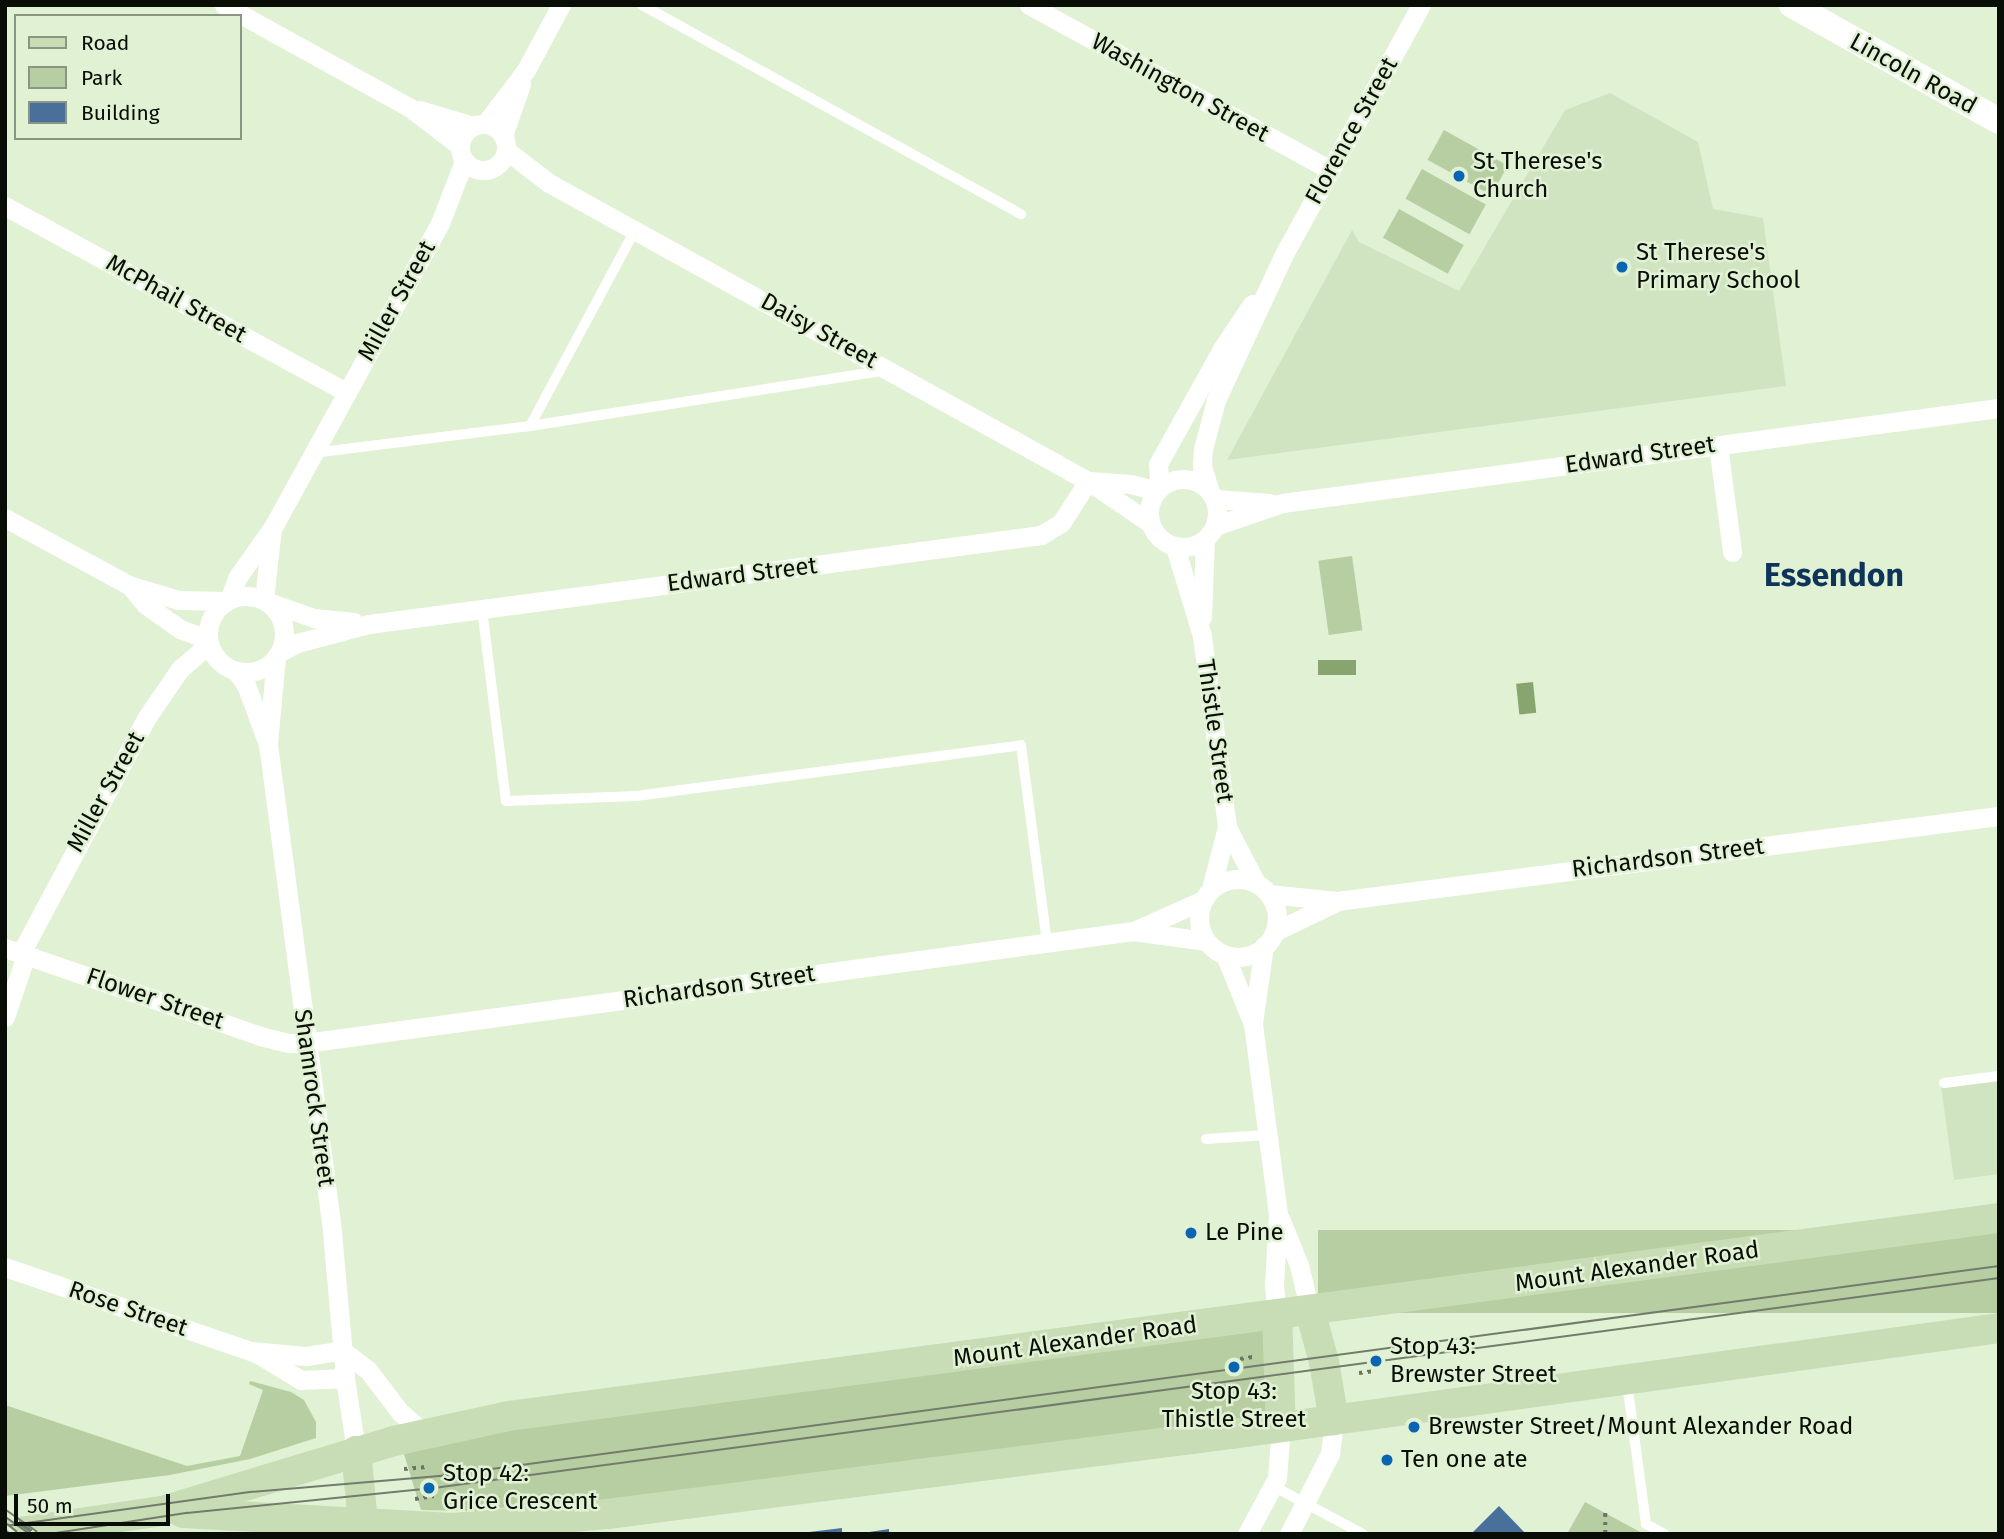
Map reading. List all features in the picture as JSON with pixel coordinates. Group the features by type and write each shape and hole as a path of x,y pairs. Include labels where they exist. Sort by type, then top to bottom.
{"main road":[{"name":"Lincoln Road","path":"1791,5 1999,121"},
{"name":"Mount Alexander Road","path":"6,1534 162,1511 356,1451 424,1433 509,1416 1999,1219"},
{"path":"1310,1311 1324,1362 1334,1420"},
{"path":"1277,1315 1282,1427"},
{"name":"Mount Alexander Road","path":"162,1511 363,1528 453,1528 608,1514 1282,1427 1999,1328"},
{"path":"356,1451 363,1528"}],"street":[{"path":"224,5 240,14"},
{"name":"Miller Street","path":"228,600 247,561 273,527 440,223 497,156 526,70 561,5"},
{"name":"Washington Street","path":"1029,5 1330,170"},
{"name":"Florence Street","path":"1212,495 1202,466 1208,425 1216,400 1283,256 1417,7"},
{"path":"242,15 409,107 462,153 497,156 499,130 409,107"},
{"name":"Miller Street","path":"440,223 462,153 464,134 479,125 526,70"},
{"name":"Daisy Street","path":"497,156 891,370 1088,481 1150,523"},
{"name":"McPhail Street","path":"5,206 346,392"},
{"name":"Florence Street","path":"1158,490 1158,464 1222,349 1283,256"},
{"name":"Edward Street","path":"1212,495 1282,503 1999,408"},
{"path":"1718,445 1732,552"},
{"path":"1191,480 1212,495 1217,508 1210,533 1196,545 1175,547 1160,538 1150,523 1150,506 1158,490 1168,482 1191,480"},
{"name":"Daisy Street","path":"1088,481 1131,484 1158,490"},
{"name":"Edward Street","path":"278,655 317,637 369,624 1041,536 1061,523 1088,481"},
{"name":"Edward Street","path":"1210,533 1282,503"},
{"path":"5,518 129,585 178,600 228,600 246,595 266,601 280,615 284,627 278,655 258,670 236,671 221,663 209,642 180,629 146,605 129,585"},
{"name":"Miller Street","path":"266,601 273,527"},
{"name":"Thistle Street","path":"1202,636 1210,533"},
{"name":"Thistle Street","path":"1175,547 1202,636 1227,827 1263,889"},
{"path":"209,642 214,613 228,600"},
{"name":"Edward Street","path":"266,601 314,618 369,624"},
{"name":"Miller Street","path":"5,1017 17,952 147,717 180,669 209,642"},
{"name":"Shamrock Street","path":"268,744 278,655"},
{"name":"Shamrock Street","path":"236,671 246,685 268,744 305,1043 332,1232 345,1378 356,1451"},
{"name":"Richardson Street","path":"1263,889 1337,901 1999,816"},
{"name":"Thistle Street","path":"1207,895 1227,827"},
{"path":"1253,1024 1275,906 1263,889 1233,879 1207,895 1199,920 1206,941 1225,955 1253,1024 1278,1214 1275,1286 1277,1315"},
{"name":"Richardson Street","path":"1133,931 1207,895"},
{"name":"Richardson Street","path":"1269,939 1337,901"},
{"name":"Richardson Street","path":"305,1043 1133,931 1206,941"},
{"path":"1225,955 1246,956 1269,939"},
{"name":"Flower Street","path":"17,952 260,1035 305,1043"},
{"path":"1278,1214 1299,1265 1310,1311"},
{"name":"Rose Street","path":"5,1267 251,1351 301,1380 345,1378"},
{"path":"342,1350 368,1370 400,1412 424,1433"},
{"name":"Rose Street","path":"251,1351 306,1356 342,1350"},
{"path":"1289,1534 1330,1454 1334,1420"},
{"path":"1247,1534 1280,1469 1282,1427"}],"lane":[{"path":"642,5 1021,214"},
{"path":"530,426 635,230"},
{"path":"313,453 530,426 891,370"},
{"path":"482,609 506,801 636,796 1021,746 1047,942"},
{"path":"1944,1083 1999,1076"},
{"path":"1206,1139 1267,1135"},
{"path":"1627,1378 1646,1524 1664,1534"},
{"path":"1273,1486 1363,1534"}],"path":[{"path":"1240,1359 1259,1357"},
{"path":"1359,1373 1375,1371"},
{"path":"404,1469 429,1467"},
{"path":"408,1500 434,1496"},
{"path":"1605,1513 1605,1534"}],"shaded area":[{"name":"St Therese's Primary School","path":"1610,93 1698,142 1713,209 1763,218 1786,386 1227,460 1352,230 1359,242 1459,291 1565,110"},
{"path":"1318,660 1356,660 1356,675 1318,675"},
{"path":"1533,682 1536,713 1519,715 1516,684"},
{"path":"1999,1078 1999,1174 1954,1180 1941,1086"}],"green space":[{"path":"1444,130 1508,165 1491,195 1428,160"},
{"path":"1422,169 1486,204 1469,234 1406,199"},
{"path":"1399,209 1464,245 1448,274 1383,238"},
{"path":"1352,556 1362,630 1329,635 1318,561"},
{"path":"1318,1230 1999,1230 1999,1313 1318,1313"},
{"path":"1264,1328 1267,1415 601,1503 555,1502 474,1511 421,1510 404,1454 469,1435"},
{"path":"250,1381 291,1392 304,1400 316,1422 316,1438 250,1459 170,1475 5,1496 5,1405 187,1466 240,1456 263,1390 249,1384"},
{"path":"1585,1502 1605,1513 1644,1534 1567,1534"}],"building":[{"path":"1499,1506 1526,1534 1471,1534"},
{"path":"842,1528 842,1534 793,1534"},
{"path":"889,1529 889,1534 856,1534"}],"tram line":[{"path":"5,1526 250,1492 439,1476 1999,1266"},
{"path":"49,1534 187,1513 441,1487 1999,1278"}],"railway":[{"path":"5,1513 35,1534"},
{"path":"5,1526 15,1534"}],"place":[{"name":"St Therese's Church","path":"1459,176"},
{"name":"St Therese's Primary School","path":"1622,267"},
{"name":"Le Pine","path":"1191,1233"},
{"name":"Stop 43: Brewster Street","path":"1376,1361"},
{"name":"Stop 43: Thistle Street","path":"1234,1367"},
{"name":"Brewster Street/Mount Alexander Road","path":"1414,1427"},
{"name":"Ten one ate","path":"1387,1460"},
{"name":"Stop 42: Grice Crescent","path":"429,1488"}],"district":[{"name":"Essendon","path":"1834,575"}]}
